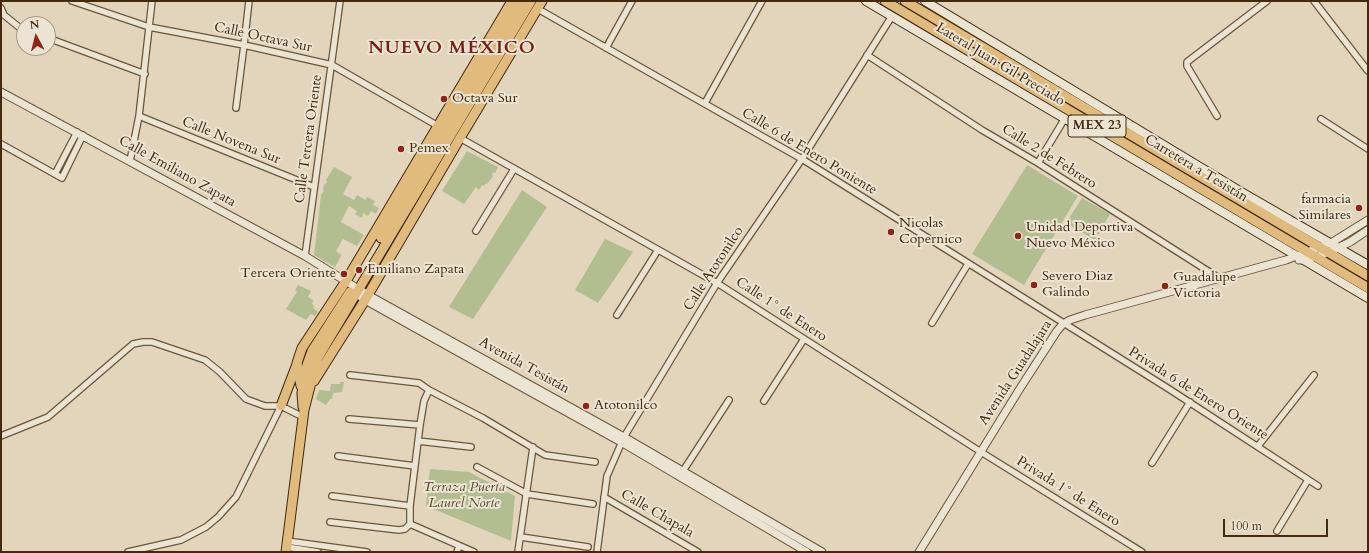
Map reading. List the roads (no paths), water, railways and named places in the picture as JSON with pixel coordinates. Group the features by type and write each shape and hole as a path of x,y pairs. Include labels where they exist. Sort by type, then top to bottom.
{"main road":[{"path":"287,547 304,413 317,359 350,286 438,126 512,1"},
{"path":"302,393 307,365 312,351 522,1"},
{"path":"281,406 302,348 350,286 531,1"},
{"name":"Lateral Juan Gil Preciado","path":"866,1 953,47 1065,118 1306,256 1368,298"},
{"name":"Carretera a Tesistán","path":"885,1 953,47 1306,256 1368,288"},
{"name":"Carretera a Tesistán","path":"905,1 1368,276"},
{"name":"Lateral Juan Gil Preciado","path":"925,1 1243,193 1368,265"},
{"path":"311,385 366,297 540,5"},
{"path":"297,363 304,413"}],"street":[{"name":"Calle Octava Sur","path":"72,1 149,27 244,45 332,65 438,126"},
{"path":"130,161 139,116 145,74 152,1"},
{"path":"236,108 249,1"},
{"name":"Calle Tercera Oriente","path":"305,256 340,1"},
{"path":"606,48 632,1"},
{"path":"705,103 762,1"},
{"path":"1217,116 1187,66 1187,62 1267,1"},
{"path":"1314,1 1368,71"},
{"name":"Calle 6 de Enero Poniente","path":"540,5 606,48 802,159 1063,324"},
{"path":"1,8 4,15 16,25"},
{"name":"Calle Atotonilco","path":"598,551 604,497 609,470 623,439 717,283 802,159 892,16"},
{"path":"56,41 145,74"},
{"name":"Calle 2 de Febrero","path":"867,55 982,130 1038,163 1219,278"},
{"name":"Calle Emiliano Zapata","path":"1,92 80,133 305,256 350,286"},
{"name":"Calle Novena Sur","path":"139,116 314,187"},
{"path":"1038,163 1065,118"},
{"path":"1321,119 1368,149"},
{"path":"55,174 80,133"},
{"path":"1,144 62,178 80,133"},
{"name":"Calle 1° de Enero","path":"460,138 717,283 981,452"},
{"path":"476,231 514,169"},
{"name":"Avenida Guadalajara","path":"919,552 1057,331 1063,324 1085,315 1286,260 1306,256 1334,245 1368,220"},
{"name":"Avenida Guadalajara","path":"1334,245 1350,242 1368,230"},
{"path":"617,315 658,250"},
{"path":"932,323 968,264"},
{"name":"Avenida Tesistán","path":"350,286 366,297 683,471 822,552"},
{"name":"Privada 6 de Enero Oriente","path":"1063,324 1190,402 1318,486"},
{"path":"764,401 804,339"},
{"path":"1,436 48,417 133,344 143,342 152,342 205,360 220,372 246,399 265,406 281,406 304,413"},
{"path":"350,375 419,383 429,390 484,418 545,455 595,462"},
{"path":"1258,446 1314,375"},
{"path":"330,522 399,530 405,529 410,524 410,506 420,425 424,401 429,390"},
{"path":"683,471 729,400"},
{"path":"1152,463 1190,402"},
{"path":"128,552 181,540 206,527 218,517 236,497 281,406"},
{"path":"349,419 420,425"},
{"name":"Avenida Tesistán","path":"623,439 807,552"},
{"path":"418,441 471,447"},
{"path":"518,552 533,447"},
{"name":"Privada 1° de Enero","path":"981,452 1142,552"},
{"path":"338,456 415,466"},
{"path":"476,467 527,494 593,504"},
{"path":"1277,531 1308,480"},
{"path":"332,496 410,506"},
{"name":"Calle Chapala","path":"604,497 698,552"},
{"path":"410,524 467,551 474,552"},
{"path":"521,537 588,547"},
{"path":"457,552 459,546"},
{"path":"287,547 318,552"},
{"path":"287,547 367,552"}],"place":[{"name":"Octava Sur","path":"444,99"},
{"name":"Pemex","path":"401,149"},
{"name":"farmacia Similares","path":"1359,208"},
{"name":"Nicolas Copernico","path":"891,232"},
{"name":"Unidad Deportiva Nuevo México","path":"1018,236"},
{"name":"Emiliano Zapata","path":"359,270"},
{"name":"Tercera Oriente","path":"344,274"},
{"name":"Severo Diaz Galindo","path":"1034,285"},
{"name":"Guadalupe Victoria","path":"1165,286"},
{"name":"Atotonilco","path":"586,406"}],"district":[{"name":"NUEVO MÉXICO","path":"452,49"}],"park label":[{"name":"Terraza Puerta Laurel Norte","path":"464,496"}]}
